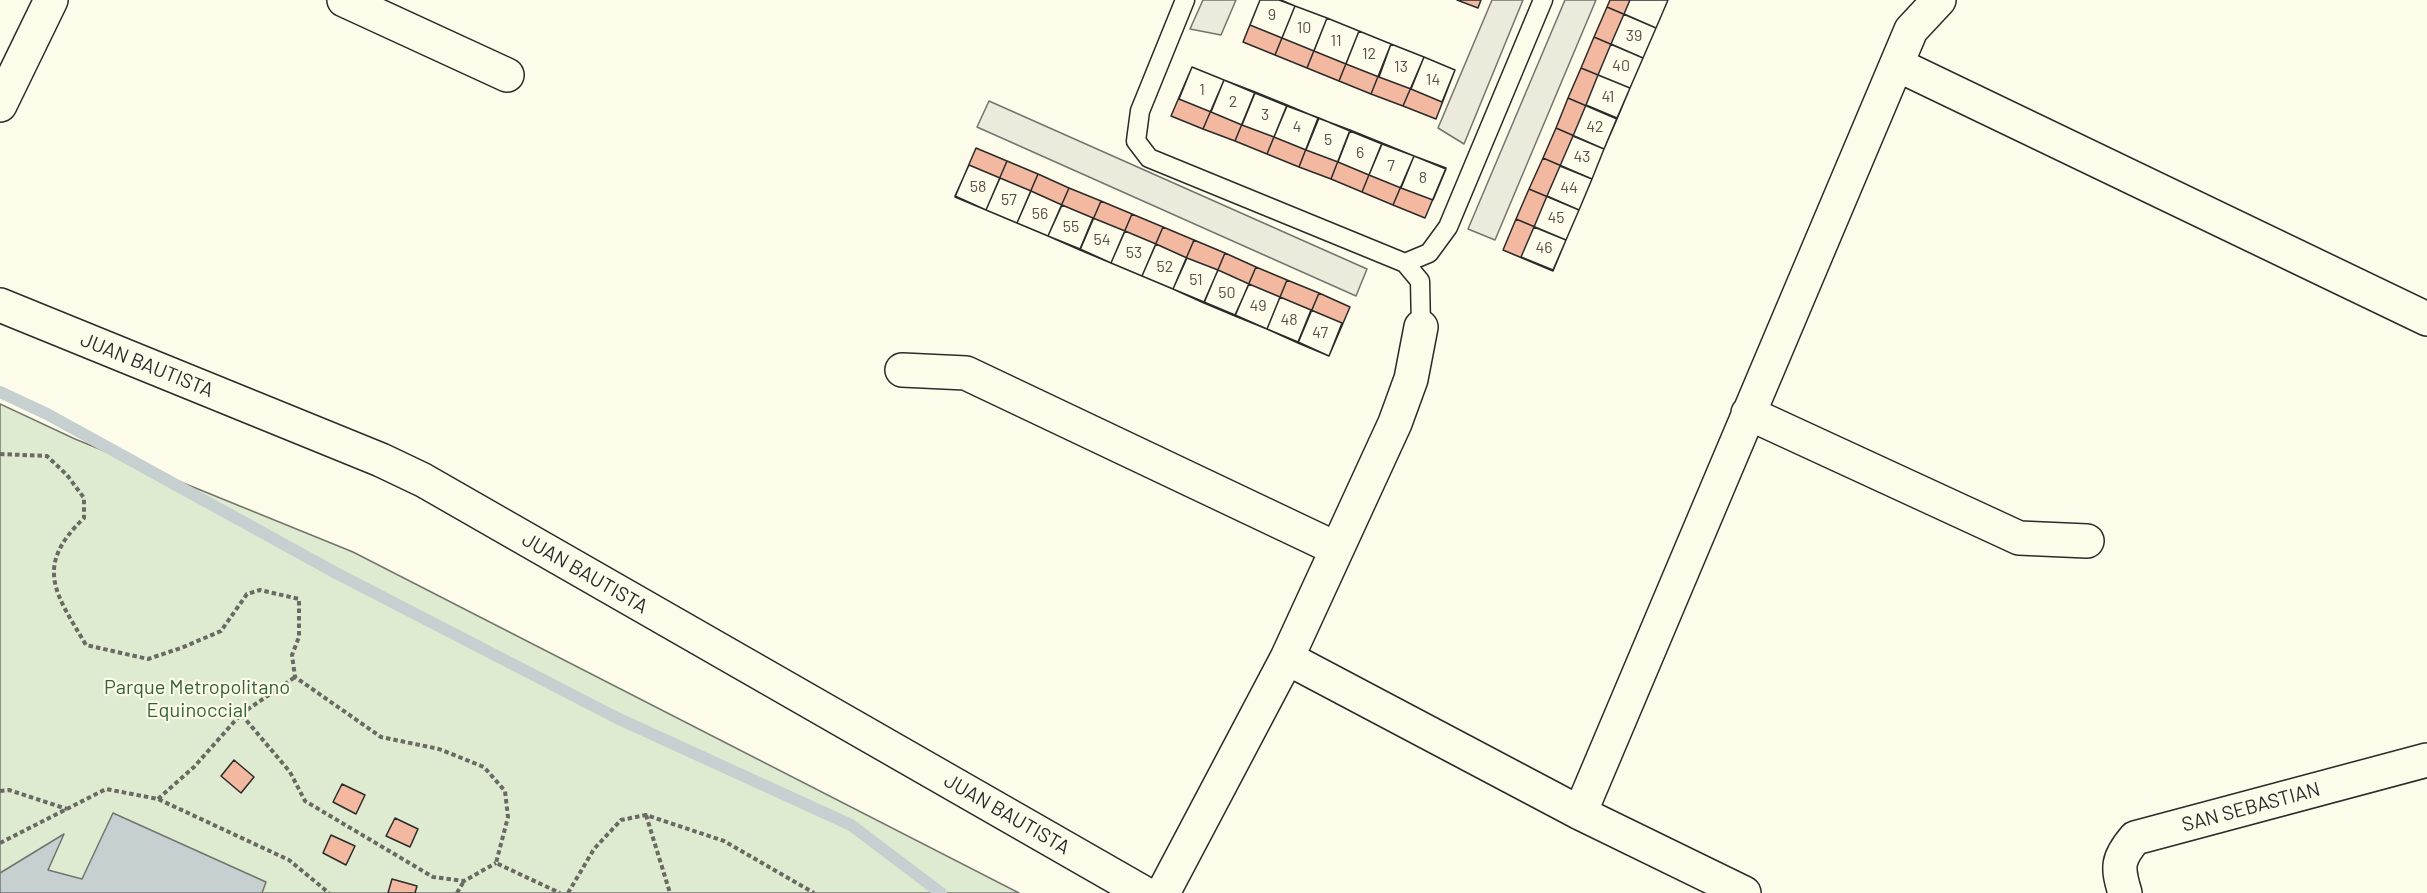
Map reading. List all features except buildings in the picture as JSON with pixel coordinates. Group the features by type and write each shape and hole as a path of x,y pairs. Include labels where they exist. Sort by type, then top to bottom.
{"street":[{"path":"0,105 51,0"},
{"path":"344,0 507,75"},
{"path":"1580,813 1911,30 1939,0"},
{"path":"1898,65 2427,319"},
{"name":"JUAN BAUTISTA","path":"0,306 370,455 423,480 1144,893"},
{"path":"1163,893 1287,658 1395,423 1411,379 1421,327"},
{"path":"902,370 966,373 1337,549"},
{"path":"1748,413 2019,538 2087,541"},
{"path":"1287,658 1580,813 1744,893"},
{"name":"SAN SEBASTIAN","path":"2125,893 2118,870 2123,852 2135,838 2427,760"}],"lane":[{"path":"1185,0 1140,111 1136,141 1149,158 1405,263 1420,281 1421,327"},
{"path":"1405,263 1428,253 1448,227 1543,0"}],"path":[{"path":"0,454 47,456 68,475 84,498 84,518 68,534 52,577 56,596 86,645 148,659 221,631 247,594 260,590 299,599 299,637 292,655 295,677 381,737 439,749 484,767 505,791 508,817 496,863 464,881 458,893"},
{"path":"158,799 194,767 241,714 295,677"},
{"path":"241,714 290,772 305,801 433,877 464,881"},
{"path":"0,843 106,789 158,799 289,860 329,893"},
{"path":"0,791 9,790 68,809"},
{"path":"646,815 670,893"},
{"path":"568,893 594,849 621,820 646,815 724,841 814,893"},
{"path":"496,863 560,893"}],"green space":[{"name":"Parque Metropolitano Equinoccial","path":"0,404 75,439 353,552 1019,893 0,893"}],"shaded area":[{"path":"1203,0 1236,0 1221,35 1190,29"},
{"path":"1492,0 1523,0 1464,144 1438,128"},
{"path":"1565,0 1596,0 1495,240 1468,229"},
{"path":"989,101 1367,269 1356,296 977,127"},
{"path":"113,813 266,882 262,893 0,893 0,873 64,834 48,870 82,879"}],"waterway":[{"path":"0,392 47,414 336,573 617,718 851,825 941,893"}]}
